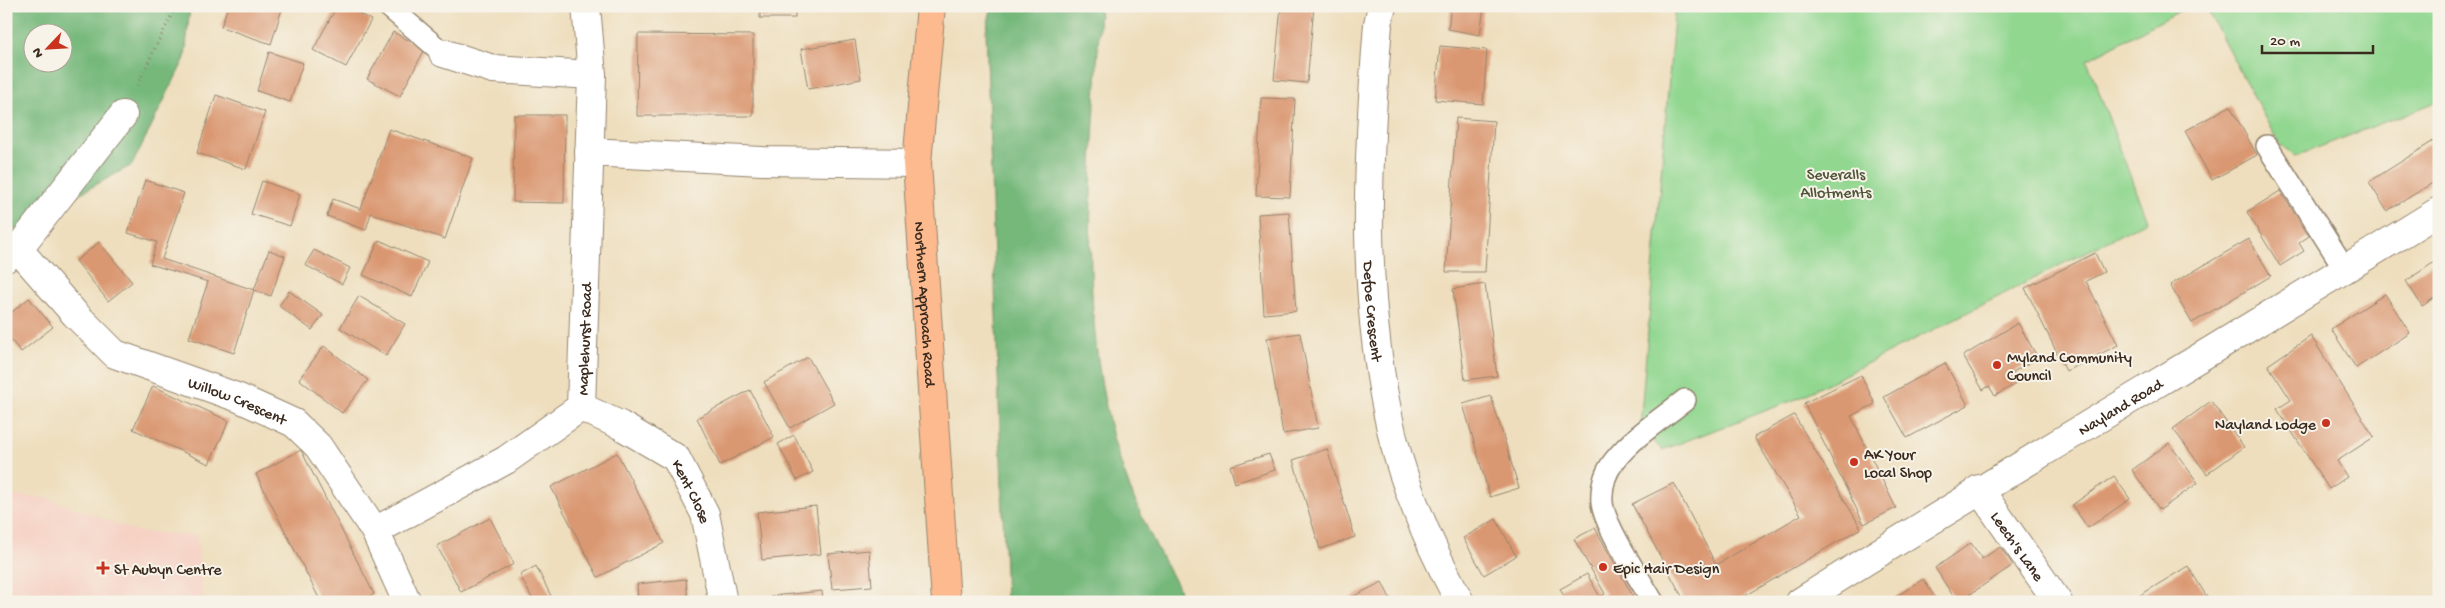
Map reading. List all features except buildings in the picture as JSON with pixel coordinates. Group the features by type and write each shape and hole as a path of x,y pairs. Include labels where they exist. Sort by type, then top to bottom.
{"main road":[{"name":"Northern Approach Road","path":"931,6 918,163 946,602"}],"street":[{"name":"Maplehurst Road","path":"375,531 506,460 581,407 592,75 586,6"},
{"name":"Defoe Crescent","path":"1382,6 1369,144 1369,275 1376,356 1393,439 1418,515 1439,563 1460,602"},
{"path":"443,53 493,69 592,75"},
{"path":"12,253 123,115"},
{"path":"589,152 762,161 918,163"},
{"name":"Nayland Road","path":"1800,602 1979,489 2439,211"},
{"name":"Willow Crescent","path":"12,253 114,354 239,398 294,423 318,446 375,531 407,602"},
{"name":"Kent Close","path":"581,407 620,425 676,458 705,514 723,602"},
{"name":"Leech's Lane","path":"1979,489 2058,602"}],"lane":[{"path":"388,6 443,53"},
{"path":"2267,146 2345,269"},
{"path":"1653,602 1607,520 1602,503 1604,481 1614,461 1633,441 1685,400"}],"path":[{"path":"123,115 176,6"}],"shaded area":[{"name":"St Aubyn Centre","path":"6,495 48,498 138,532 196,535 204,602 6,602"}],"green space":[{"path":"6,6 190,6 185,58 132,165 6,234"},
{"path":"992,6 1100,6 1090,230 1096,341 1104,397 1123,471 1147,528 1186,602 1006,602 986,31"},
{"name":"Severalls Allotments","path":"1675,6 2189,6 2087,60 2147,221 1799,398 1662,450 1640,427"},
{"path":"2205,6 2439,6 2439,101 2296,156 2279,144"}],"place":[{"name":"Myland Community Council","path":"1997,365"},
{"name":"Nayland Lodge","path":"2326,423"},
{"name":"AK Your Local Shop","path":"1854,462"},
{"name":"Epic Hair Design","path":"1603,567"},
{"name":"St Aubyn Centre","path":"103,568"}]}
